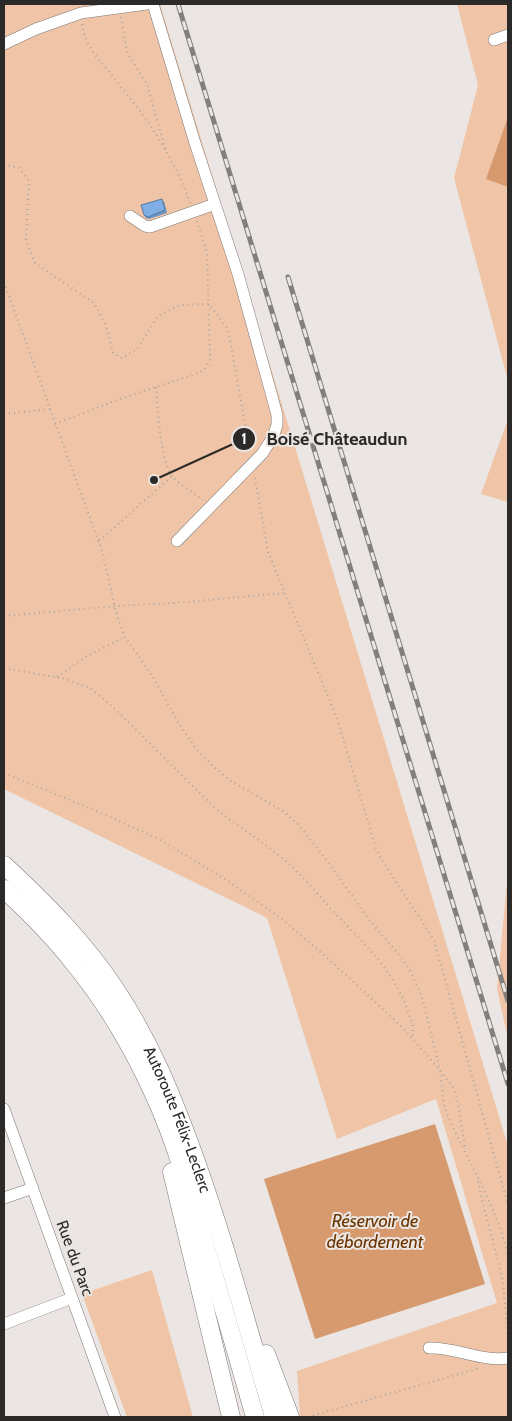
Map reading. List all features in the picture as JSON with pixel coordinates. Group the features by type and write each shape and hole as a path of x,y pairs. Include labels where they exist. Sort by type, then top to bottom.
{"highway":[{"name":"Autoroute Félix-Leclerc","path":"4,865 49,908 89,953 136,1022 155,1059 172,1097 213,1210 274,1417"},
{"name":"Autoroute Félix-Leclerc","path":"4,888 48,932 82,973 106,1006 152,1089 185,1176 255,1417"},
{"path":"152,1089 232,1417"},
{"path":"213,1210 290,1417"}],"street":[{"path":"4,44 36,29 81,14 147,4"},
{"path":"153,4 238,274 277,415 277,425 266,450 177,540"},
{"path":"494,40 508,35"},
{"path":"130,216 144,226 150,227 215,204"},
{"name":"Rue du Parc","path":"4,1109 115,1417"},
{"path":"4,1198 33,1188"},
{"path":"4,1324 72,1298"},
{"path":"428,1348 494,1359 508,1358"}],"path":[{"path":"119,7 127,52 147,84 167,155"},
{"path":"56,424 125,397 199,373 205,369 210,360 207,252 184,185 153,131 93,53 83,32 81,14"},
{"path":"4,166 19,168 29,181 26,241 35,263 94,303 106,325 113,352 122,358 137,349 158,316 165,312 180,305 209,304"},
{"path":"4,282 88,517 98,540 119,623 125,636 154,677 183,731 201,754 229,780 283,811 298,824 370,921 414,976 422,997 440,1070 445,1108 493,1210 508,1258"},
{"path":"209,304 228,329 268,552 337,718 376,849 434,940 508,1205"},
{"path":"156,386 165,460 172,476 211,506"},
{"path":"4,414 50,409"},
{"path":"98,540 105,536 172,476"},
{"path":"4,616 285,593"},
{"path":"57,677 87,656 125,636"},
{"path":"4,668 57,677 84,685 102,697 214,806 238,826 273,850 296,871 372,952 389,973 406,1004 413,1028 412,1037"},
{"path":"4,773 72,800 151,835 228,882 267,908 298,932 412,1037 440,1070 454,1089 457,1098 465,1151"},
{"path":"478,1179 503,1281 508,1339"},
{"path":"308,1417 482,1367"}],"shaded area":[{"path":"4,4 160,4 508,1146 508,1417 300,1417 297,1371 497,1303 436,1099 337,1139 267,918 4,789"},
{"path":"457,4 508,4 508,381 454,178 478,85"},
{"path":"508,419 508,502 481,494"},
{"path":"508,871 508,1039 497,989"},
{"path":"152,1270 193,1417 127,1417 82,1294"}],"water":[{"path":"508,117 508,187 486,179"},
{"name":"Réservoir de débordement","path":"435,1124 485,1284 315,1339 264,1179"}],"building":[{"path":"162,199 165,210 148,217 144,215 141,205"}],"railway":[{"path":"178,4 508,1084"},
{"path":"288,277 508,1001"}],"place":[{"name":"Boisé Châteaudun","path":"154,480"}]}
